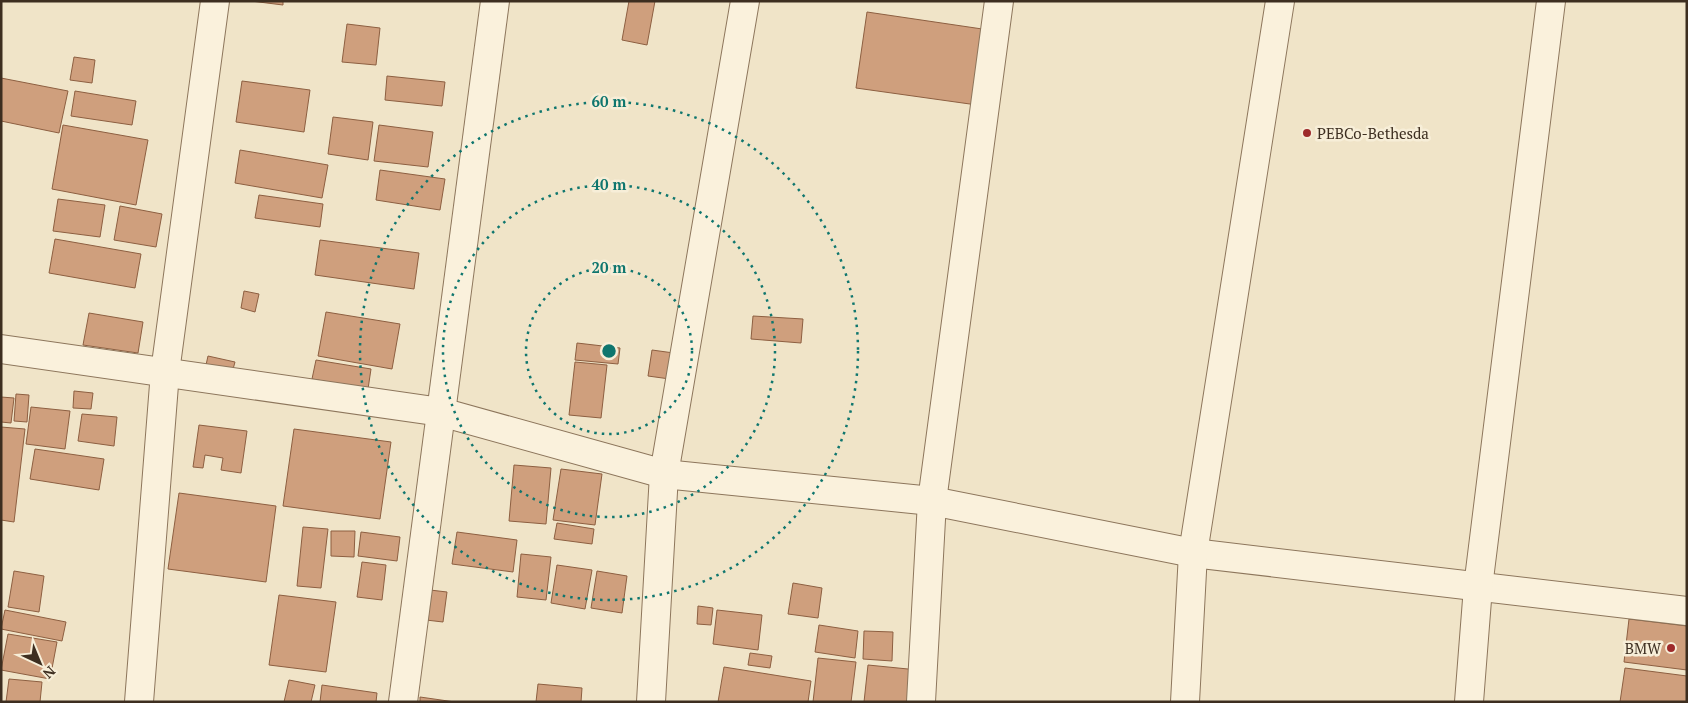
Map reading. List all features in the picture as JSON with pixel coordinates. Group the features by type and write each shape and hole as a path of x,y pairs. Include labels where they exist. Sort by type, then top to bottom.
{"street":[{"path":"139,702 165,372 215,1"},
{"path":"403,702 495,1"},
{"path":"651,702 664,474 745,1"},
{"path":"921,702 932,501 999,1"},
{"path":"1185,702 1193,553 1280,1"},
{"path":"1469,702 1478,587 1551,1"},
{"path":"1,349 441,412 664,474 932,501 1193,553 1687,611"}],"building":[{"path":"251,1 283,1 283,5"},
{"path":"629,1 655,1 647,45 622,40"},
{"path":"867,12 989,30 977,105 856,88"},
{"path":"347,24 380,28 376,65 342,62"},
{"path":"74,57 95,60 92,83 70,80"},
{"path":"387,76 445,82 442,106 385,100"},
{"path":"1,78 68,91 59,133 1,121"},
{"path":"242,81 310,90 304,132 236,122"},
{"path":"75,91 136,101 132,125 71,116"},
{"path":"333,117 373,122 368,160 328,154"},
{"path":"63,125 148,140 136,205 52,189"},
{"path":"379,125 433,132 428,167 374,161"},
{"path":"240,150 328,165 322,198 235,183"},
{"path":"380,170 445,179 440,210 376,200"},
{"path":"259,195 323,204 320,227 255,218"},
{"path":"58,199 105,205 100,237 53,231"},
{"path":"120,206 162,214 156,247 114,240"},
{"path":"55,239 141,254 135,288 49,273"},
{"path":"320,240 419,253 414,289 315,275"},
{"path":"244,291 259,294 255,312 241,308"},
{"path":"326,312 400,324 392,369 318,356"},
{"path":"89,313 143,322 138,353 83,345"},
{"path":"753,316 803,319 801,343 751,339"},
{"path":"577,343 620,348 618,364 575,360"},
{"path":"652,350 681,354 677,380 648,376"},
{"path":"208,356 235,362 230,380 204,374"},
{"path":"316,360 371,369 368,389 312,379"},
{"path":"575,362 607,365 601,418 569,415"},
{"path":"74,391 93,393 91,409 73,408"},
{"path":"16,394 29,395 27,422 14,421"},
{"path":"1,397 14,398 11,423 1,422"},
{"path":"31,407 70,411 65,449 26,444"},
{"path":"82,414 117,417 114,446 78,441"},
{"path":"199,425 247,431 241,473 221,470 223,458 205,455 203,468 193,467"},
{"path":"1,427 25,429 14,522 1,520"},
{"path":"294,429 391,442 380,519 283,506"},
{"path":"35,449 104,459 99,490 30,479"},
{"path":"514,465 551,468 546,524 509,521"},
{"path":"561,469 602,474 595,525 553,520"},
{"path":"179,493 276,506 266,582 168,569"},
{"path":"557,523 594,529 592,544 554,539"},
{"path":"303,527 328,529 321,588 297,586"},
{"path":"331,531 355,531 354,557 331,556"},
{"path":"361,532 400,537 397,561 358,556"},
{"path":"457,532 517,540 513,572 452,564"},
{"path":"521,554 551,557 546,600 517,597"},
{"path":"362,562 386,565 382,600 357,597"},
{"path":"557,565 592,570 585,609 551,603"},
{"path":"14,571 44,576 39,612 8,607"},
{"path":"597,571 627,576 622,613 591,608"},
{"path":"793,583 822,588 818,618 788,614"},
{"path":"430,590 447,592 443,622 426,620"},
{"path":"279,595 336,602 326,672 269,665"},
{"path":"698,606 713,608 711,625 697,624"},
{"path":"5,610 66,622 62,641 1,629"},
{"path":"717,610 762,615 758,650 713,644"},
{"path":"1629,619 1687,626 1687,670 1624,662"},
{"path":"819,625 858,631 855,658 815,652"},
{"path":"864,631 893,632 892,661 863,659"},
{"path":"8,634 57,642 50,679 1,670"},
{"path":"750,653 772,656 770,668 748,665"},
{"path":"818,658 856,662 851,702 813,702"},
{"path":"868,665 918,670 915,702 864,702"},
{"path":"724,667 811,681 808,702 718,702"},
{"path":"1625,668 1687,676 1687,702 1620,702"},
{"path":"9,679 42,682 40,702 6,702"},
{"path":"289,680 315,685 311,702 284,702"},
{"path":"538,684 582,688 581,702 536,702"},
{"path":"322,685 377,693 376,702 320,702"},
{"path":"420,697 455,702 420,702"}],"place":[{"name":"PEBCo-Bethesda","path":"1307,133"},
{"name":"BMW","path":"1671,648"}]}
